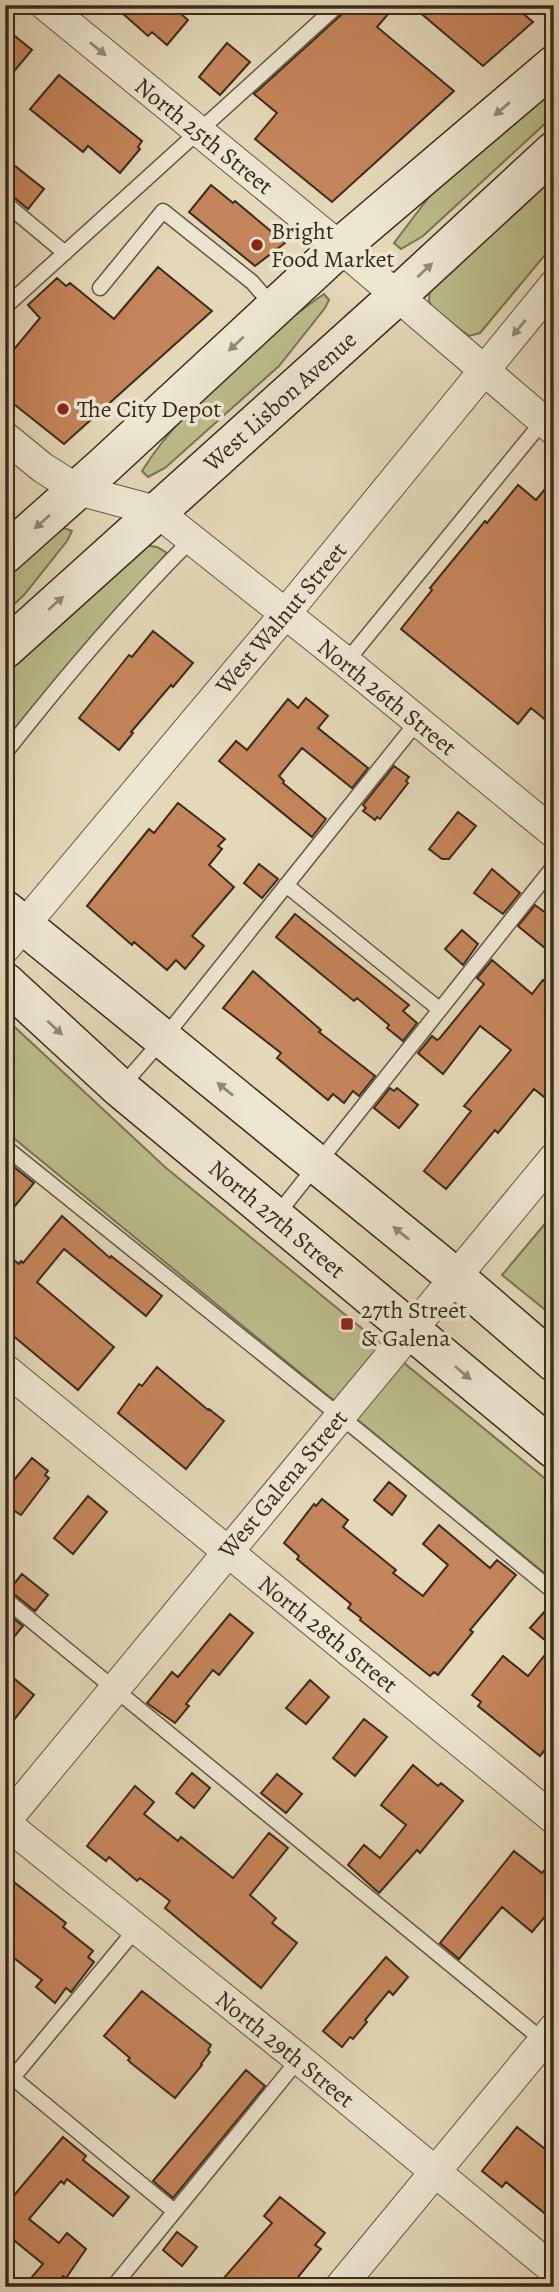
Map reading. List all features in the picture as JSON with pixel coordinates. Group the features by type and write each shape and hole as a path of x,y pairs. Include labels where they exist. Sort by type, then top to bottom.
{"main road":[{"path":"5,554 78,490 340,247 554,65"},
{"name":"West Lisbon Avenue","path":"5,649 554,151"},
{"path":"12,928 163,1038 454,1276 554,1362"},
{"name":"North 27th Street","path":"5,982 120,1088 554,1449"}],"street":[{"name":"North 25th Street","path":"45,5 340,247 548,425"},
{"name":"West Walnut Street","path":"12,928 285,614 554,285"},
{"name":"North 26th Street","path":"5,437 43,468 78,490 156,511 346,662 554,833"},
{"name":"West Galena Street","path":"10,1822 115,1689 554,1157"},
{"name":"North 28th Street","path":"5,1369 554,1819"},
{"name":"North 29th Street","path":"10,1822 136,1929 299,2059 554,2270"},
{"path":"340,2287 434,2171 550,2039"}],"lane":[{"path":"5,307 338,5"},
{"path":"5,203 65,253"},
{"path":"100,288 163,211 252,282 275,307"},
{"path":"346,662 548,425"},
{"path":"5,753 71,670 191,540"},
{"path":"120,1088 417,722"},
{"path":"275,1217 554,866"},
{"path":"286,885 439,1010"},
{"path":"5,1147 554,1592"},
{"path":"5,1599 550,2039"},
{"path":"136,1929 9,2083 174,2211"},
{"path":"113,2287 299,2059"}],"green space":[{"path":"554,80 554,114 549,120 423,236 401,249 394,243 441,181"},
{"path":"554,172 554,244 480,333 469,336 432,308 429,301 430,285"},
{"path":"324,294 329,300 325,308 279,366 165,468 148,477 142,471 163,441 187,414 270,336"},
{"path":"64,528 72,531 67,541 24,595 5,613 5,577 45,540"},
{"path":"145,545 157,547 167,553 67,668 5,748 5,668 127,556"},
{"path":"5,1018 165,1167 554,1486 554,1581 5,1131"},
{"path":"554,1213 554,1317 502,1275"}],"building":[{"path":"113,5 171,5 188,20 167,45 152,32 148,36"},
{"path":"352,5 396,5 377,27 454,91 332,202 255,139 277,113 254,94"},
{"path":"411,5 513,5 533,22 483,66"},
{"path":"5,28 32,50 5,82"},
{"path":"227,43 250,62 220,95 199,77"},
{"path":"59,75 142,141 138,147 140,149 120,173 88,146 83,152 30,109"},
{"path":"5,158 44,189 28,209 5,190"},
{"path":"211,185 233,203 235,201 285,243 255,266 189,212"},
{"path":"158,267 212,311 64,444 5,397 5,360 40,318 28,305 57,278 66,286 70,283 114,319"},
{"path":"554,478 554,727 531,708 518,724 401,629 432,590 430,588 518,485 536,500"},
{"path":"153,631 193,663 131,732 133,733 119,750 79,718 129,655 132,657"},
{"path":"306,698 328,716 318,728 368,768 352,788 302,748 279,776 283,783 326,819 312,837 219,761 236,741 247,750 288,699 298,708"},
{"path":"394,766 409,777 406,781 408,783 380,819 377,817 375,820 363,811 366,808 363,805"},
{"path":"178,803 225,839 218,846 222,849 209,865 234,887 192,936 204,946 185,969 176,960 167,970 134,942 132,945 87,906 149,829 154,833"},
{"path":"458,812 476,826 449,859 442,859 429,849"},
{"path":"259,864 278,879 262,898 244,883"},
{"path":"492,869 520,893 503,914 474,893"},
{"path":"535,905 554,919 554,937 545,948 518,926"},
{"path":"295,914 409,1005 403,1011 417,1023 403,1041 387,1028 389,1025 357,998 354,1001 276,937"},
{"path":"462,930 478,944 463,965 445,949"},
{"path":"492,960 532,994 543,980 554,989 554,1105 534,1089 498,1133 495,1130 446,1189 424,1171 471,1111 464,1106 511,1050 480,1026 443,1074 418,1053 432,1036 437,1040 440,1038 484,984 477,978"},
{"path":"253,971 321,1030 319,1032 375,1076 359,1096 353,1091 344,1103 333,1094 328,1100 277,1058 281,1053 223,1008"},
{"path":"390,1088 394,1091 397,1088 418,1105 399,1128 374,1108"},
{"path":"5,1160 34,1183 5,1218"},
{"path":"62,1216 110,1258 111,1256 162,1296 146,1316 64,1249 37,1282 114,1347 78,1390 5,1329 5,1253 19,1264 21,1261 23,1263"},
{"path":"157,1367 224,1421 186,1469 118,1413 139,1384 142,1386"},
{"path":"32,1458 48,1471 45,1475 49,1478 21,1515 5,1505 5,1491"},
{"path":"389,1482 406,1496 392,1515 374,1500"},
{"path":"88,1496 107,1512 73,1554 54,1538"},
{"path":"322,1499 348,1520 343,1527 396,1570 393,1573 423,1596 448,1565 423,1544 439,1525 490,1568 497,1560 516,1575 470,1630 473,1632 438,1675 434,1672 430,1676 360,1620 361,1618 348,1608 351,1604 297,1559 299,1556 284,1543 314,1504 316,1506"},
{"path":"22,1574 48,1595 35,1611 9,1590"},
{"path":"553,1602 554,1739 540,1756 478,1706 481,1702 472,1695 503,1656 528,1676 552,1646 530,1628"},
{"path":"5,1612 23,1626 5,1648"},
{"path":"230,1614 253,1633 219,1675 213,1670 186,1704 189,1706 175,1723 147,1703 172,1672 178,1677"},
{"path":"5,1671 34,1695 5,1731"},
{"path":"310,1680 329,1697 306,1724 286,1708"},
{"path":"364,1719 387,1737 355,1776 333,1758"},
{"path":"413,1765 438,1786 441,1783 463,1801 420,1853 417,1850 379,1893 348,1865 364,1845 380,1858 406,1825 381,1805"},
{"path":"192,1773 210,1788 194,1808 176,1793"},
{"path":"277,1774 302,1794 286,1813 261,1793"},
{"path":"135,1786 154,1802 144,1814 178,1841 181,1837 233,1878 269,1833 288,1848 250,1895 276,1918 272,1923 297,1943 261,1988 165,1908 170,1901 140,1878 137,1881 109,1857 106,1861 87,1846"},
{"path":"514,1851 542,1873 554,1858 554,1906 532,1932 502,1907 459,1959 440,1943"},
{"path":"5,1875 66,1923 63,1927 93,1951 88,1957 94,1962 71,1992 66,1988 55,2003 36,1987 42,1980 5,1951"},
{"path":"386,1957 408,1977 393,1995 389,1991 353,2039 350,2037 342,2047 323,2031"},
{"path":"142,1991 211,2045 202,2065 175,2098 131,2063 128,2060 130,2058 104,2036"},
{"path":"246,2070 265,2086 173,2198 153,2181"},
{"path":"517,2127 554,2156 554,2221 506,2182 502,2187 482,2171"},
{"path":"63,2137 86,2156 83,2160 129,2197 113,2216 67,2179 64,2184 61,2181 29,2219 59,2243 67,2233 86,2249 66,2278 63,2276 55,2287 42,2287 31,2278 43,2264 5,2233 5,2206"},
{"path":"280,2197 325,2233 315,2245 321,2249 290,2287 216,2287 272,2223 264,2216"},
{"path":"177,2232 197,2247 182,2266 163,2250"}],"place":[{"name":"Bright Food Market","path":"257,245"},
{"name":"The City Depot","path":"63,409"},
{"name":"27th Street & Galena","path":"347,1324"}]}
